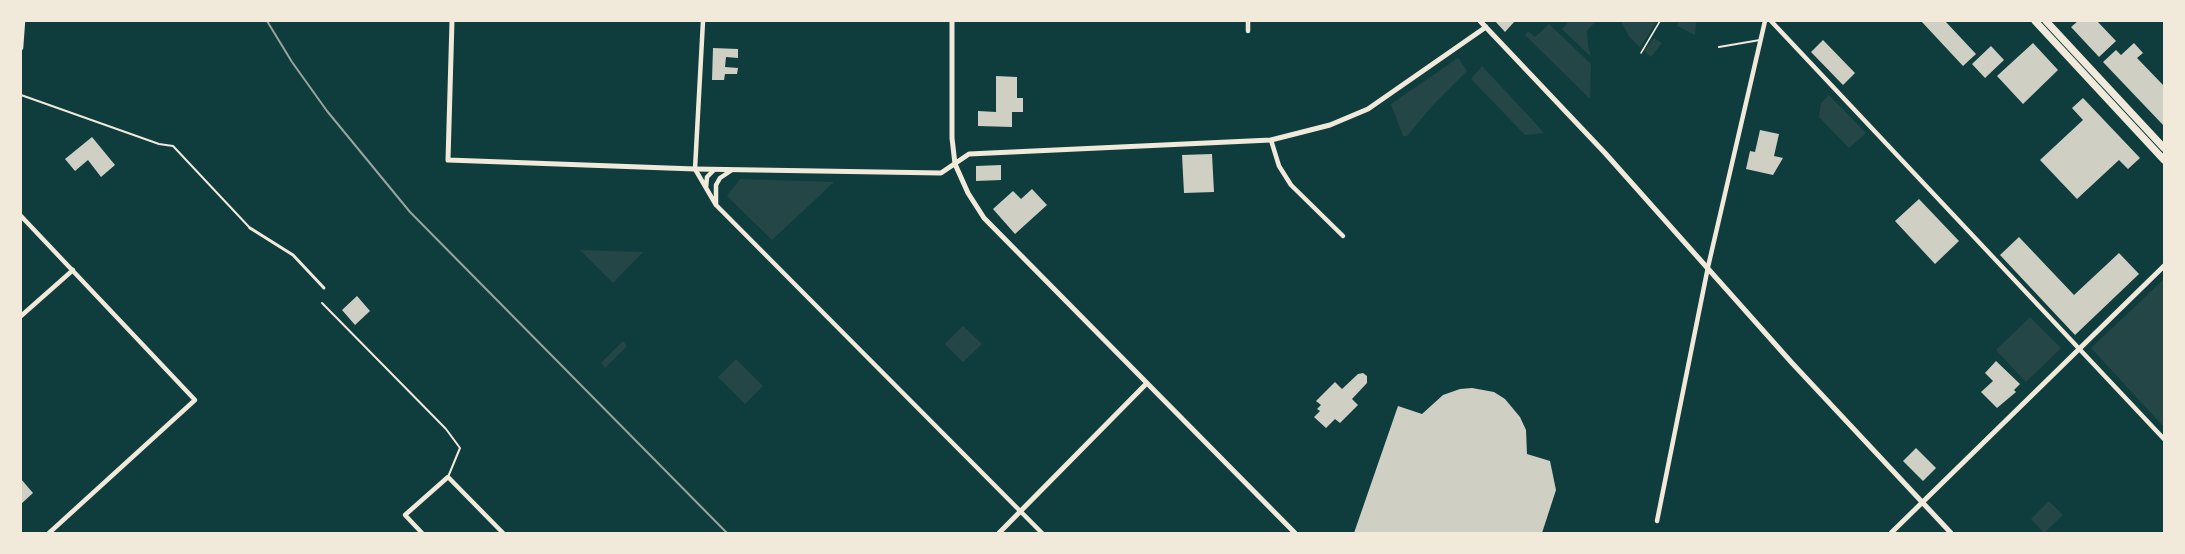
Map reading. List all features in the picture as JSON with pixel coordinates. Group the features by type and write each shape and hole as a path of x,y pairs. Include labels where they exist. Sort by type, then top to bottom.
{"main road":[{"path":"2035,21 2164,160"},
{"path":"2046,21 2164,148"}],"street":[{"path":"21,48 23,21"},
{"path":"452,21 448,160 695,169 941,173 969,154 1271,140 1329,125 1368,109 1486,27"},
{"path":"703,21 695,169 716,205 1042,533"},
{"path":"952,21 954,164 968,193 984,218 1295,533"},
{"path":"1248,21 1248,32"},
{"path":"1480,21 1562,106 1798,369 1951,533"},
{"path":"1657,521 1708,267 1765,21"},
{"path":"1771,21 2164,439"},
{"path":"1271,140 1279,166 1291,185 1343,236"},
{"path":"706,188 708,174 717,169"},
{"path":"716,205 716,185 725,173 735,169"},
{"path":"21,216 195,400 49,533"},
{"path":"250,228 292,255 324,288"},
{"path":"1891,533 2164,266"},
{"path":"21,316 73,270"},
{"path":"999,533 1148,383"},
{"path":"420,532 405,515 448,477 503,533"}],"lane":[{"path":"1719,47 1760,40"},
{"path":"21,95 159,144 173,146 250,228"},
{"path":"322,303 446,429 460,448 448,477"}],"path":[{"path":"1641,52 1660,21"}],"shaded area":[{"path":"1569,21 1596,21 1587,31 1591,57 1562,29"},
{"path":"1621,21 1657,21 1640,48 1629,36"},
{"path":"1679,21 1696,21 1695,35 1677,26"},
{"path":"1549,24 1591,64 1590,99 1525,35 1528,31 1535,37"},
{"path":"1654,38 1662,43 1651,57 1644,51"},
{"path":"1458,58 1467,71 1433,105 1407,136 1403,136 1391,104"},
{"path":"1482,66 1544,133 1525,135 1471,79"},
{"path":"1829,95 1866,133 1849,148 1819,117 1821,103"},
{"path":"740,179 834,182 772,240 727,196"},
{"path":"580,250 643,252 613,283"},
{"path":"2164,279 2164,427 2091,348"},
{"path":"2030,317 2061,348 2026,382 1996,350"},
{"path":"963,326 982,344 963,362 945,344"},
{"path":"623,341 627,346 605,368 601,363"},
{"path":"736,359 763,386 745,404 718,377"},
{"path":"2049,501 2063,515 2044,533 2031,519"}],"building":[{"path":"1495,21 1515,21 1505,32"},
{"path":"1921,21 1945,21 1976,54 1963,66"},
{"path":"2078,21 2097,21 2116,41 2099,57 2071,27"},
{"path":"1823,40 1855,73 1843,85 1811,52"},
{"path":"2033,43 2058,70 2023,104 1997,76"},
{"path":"2134,43 2143,53 2137,58 2164,86 2164,126 2103,62 2116,50 2121,55"},
{"path":"1991,46 2004,60 1985,78 1972,64"},
{"path":"713,48 738,49 738,58 726,57 725,67 738,68 737,74 725,74 724,80 712,80"},
{"path":"996,76 1017,77 1017,98 1023,98 1023,112 1012,112 1012,127 978,126 978,111 996,112"},
{"path":"2083,98 2140,158 2128,169 2119,160 2077,199 2040,160 2083,120 2072,108"},
{"path":"1760,130 1779,134 1774,156 1783,158 1773,175 1746,169 1750,151 1755,152"},
{"path":"92,137 115,165 101,177 88,160 75,171 65,159"},
{"path":"1212,154 1214,192 1184,193 1182,155"},
{"path":"1001,165 1001,180 976,181 976,166"},
{"path":"1032,189 1047,205 1015,234 993,209 1013,191 1021,199"},
{"path":"1919,199 1959,241 1935,264 1895,221"},
{"path":"2019,237 2074,295 2119,253 2139,274 2075,335 2000,255"},
{"path":"357,296 370,311 355,325 342,310"},
{"path":"1996,361 2020,384 2014,390 2016,392 1997,408 1981,392 1993,381 1985,373"},
{"path":"1363,373 1367,376 1367,383 1352,399 1358,405 1340,423 1335,419 1326,428 1314,417 1320,411 1317,409 1321,405 1316,401 1335,382 1342,389 1358,374"},
{"path":"1472,388 1494,392 1505,399 1520,417 1526,430 1527,454 1550,461 1556,490 1542,533 1354,533 1398,406 1422,414 1443,395 1460,389"},
{"path":"1916,448 1936,468 1923,481 1903,461"},
{"path":"21,479 33,493 21,504"}],"railway":[{"path":"267,21 292,62 327,111 410,212 727,533"}]}
